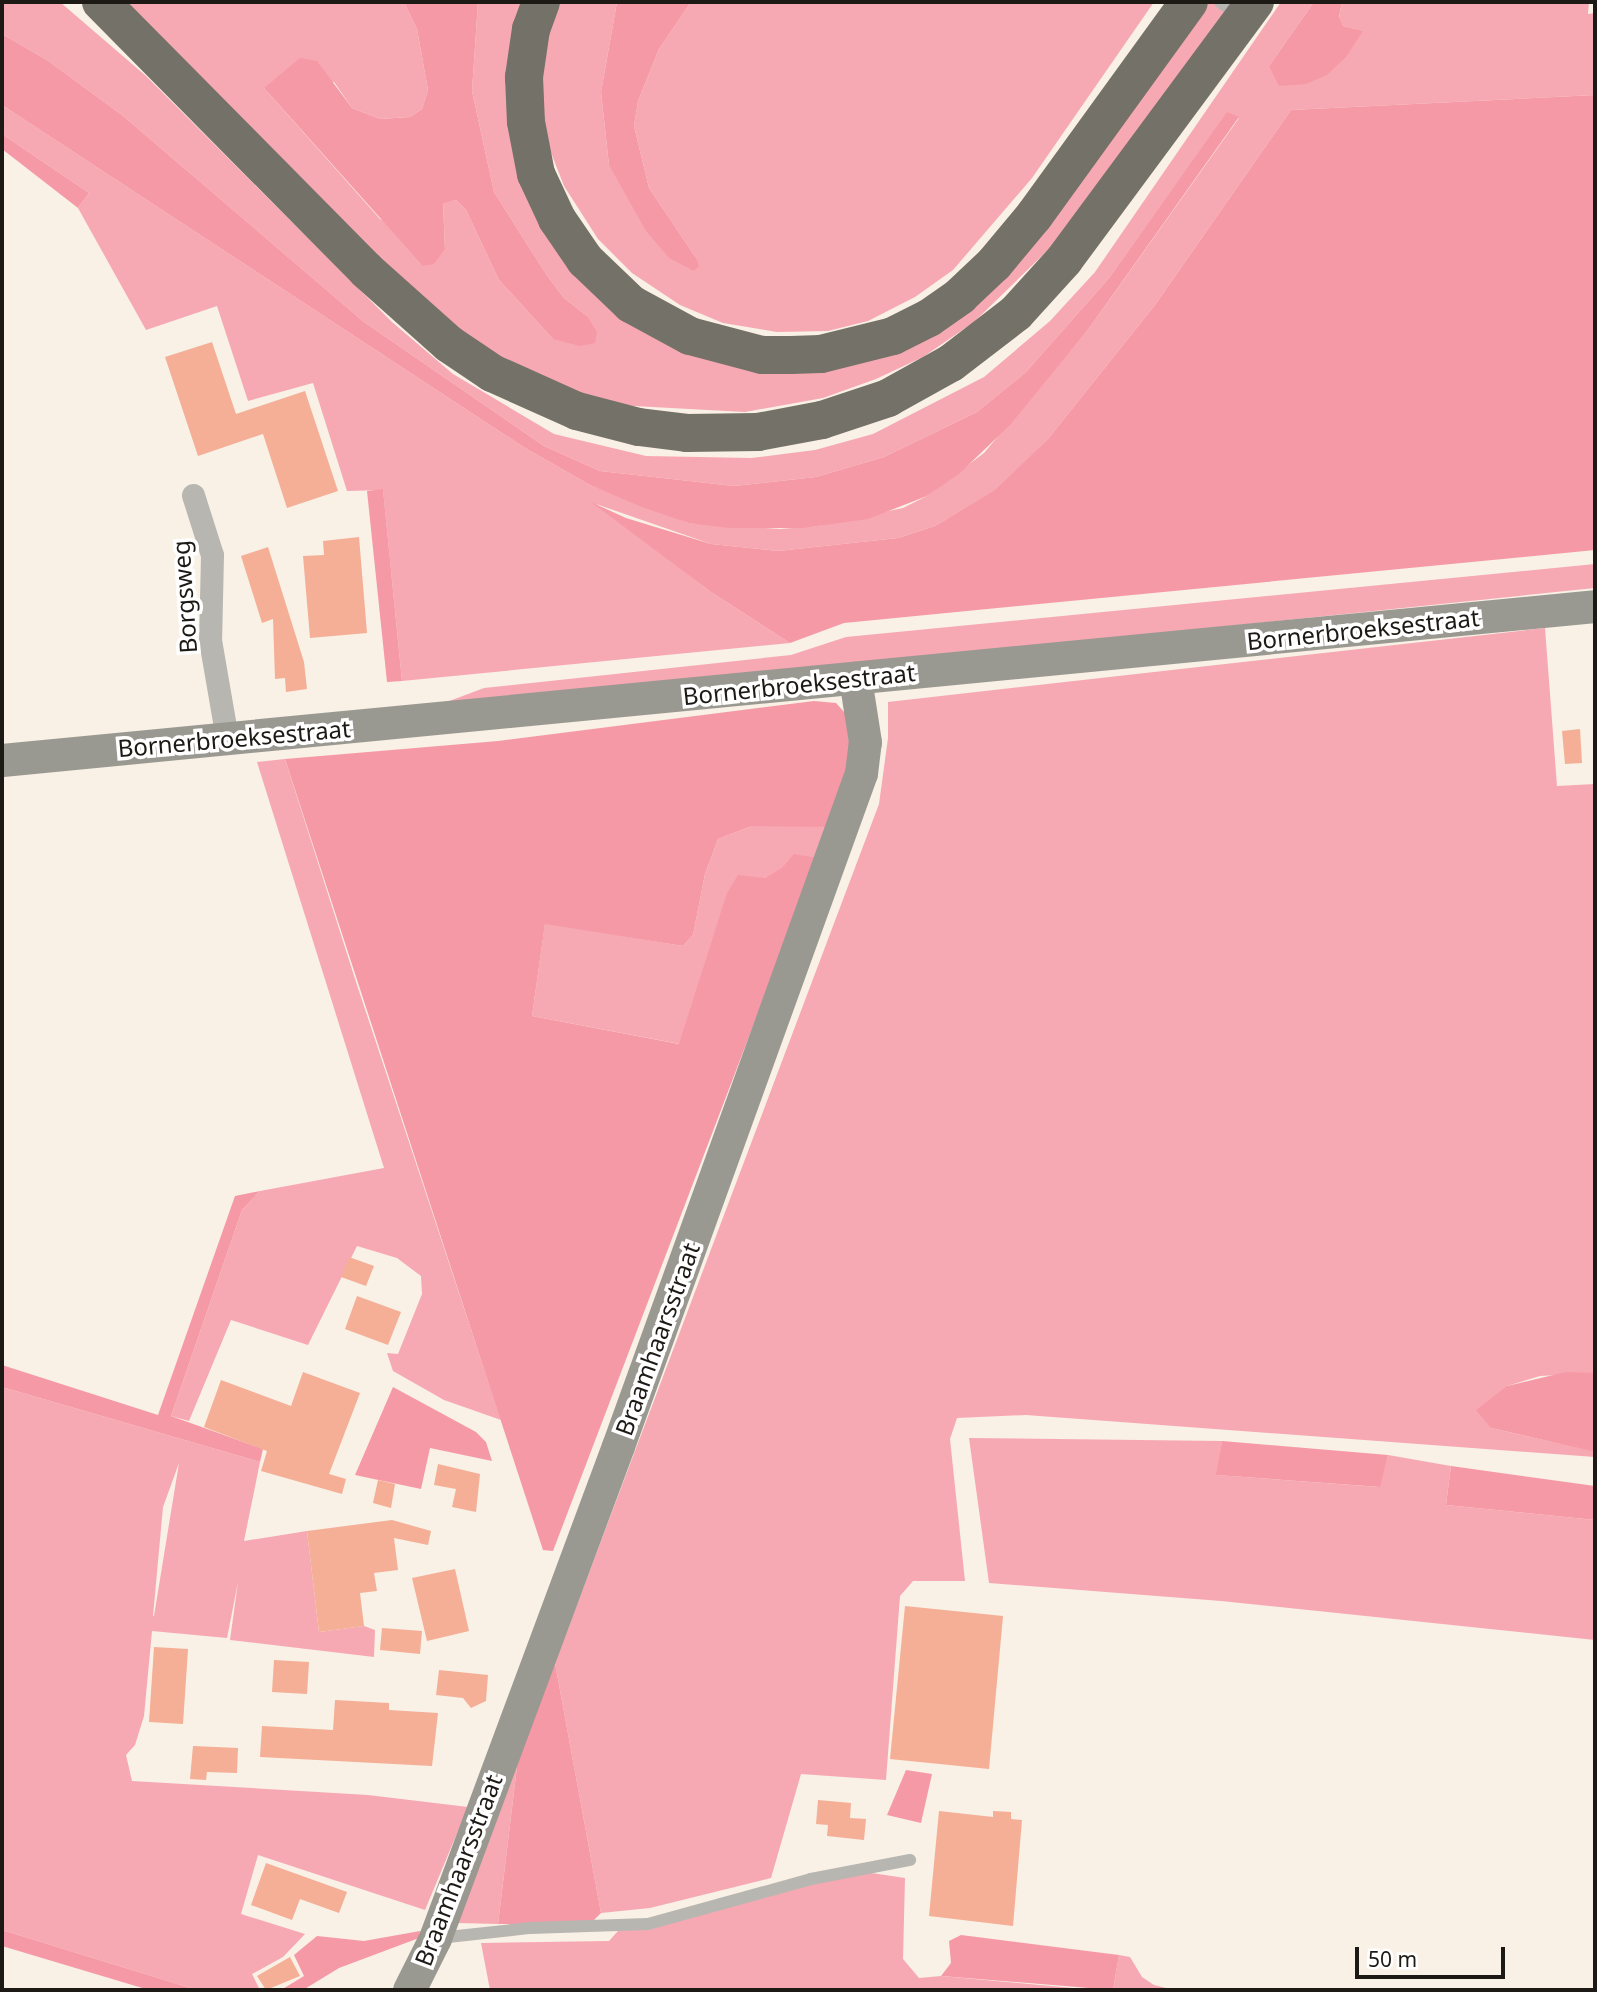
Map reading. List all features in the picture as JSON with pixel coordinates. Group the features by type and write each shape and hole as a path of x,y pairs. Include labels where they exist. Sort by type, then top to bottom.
{"highway":[{"path":"101,2 366,270 449,345 492,373 577,411 639,427 687,433 758,432 822,420 888,398 951,363 1016,313 1064,260 1239,7"},
{"path":"541,2 531,29 524,77 526,122 536,174 557,219 585,260 631,304 690,336 762,355 791,355 834,351 893,336 929,318 960,296 994,264 1034,216 1189,2"}],"main road":[{"name":"Bornerbroeksestraat","path":"2,760 1595,606"},
{"name":"Braamhaarsstraat","path":"409,1990 435,1938 861,773 865,742 855,678"}],"street":[{"name":"Borgsweg","path":"193,495 212,555 210,640 227,738"}],"lane":[{"path":"435,1938 530,1928 648,1924 811,1879 910,1860"}],"shaded area":[{"path":"2,2 60,2 146,76 392,322 453,374 554,434 646,456 751,458 815,450 873,434 984,377 1050,321 1095,272 1281,2 1314,2 1269,66 1362,31 1343,26 1339,18 1342,2 1589,2 1588,14 1595,13 1595,95 1291,110 1155,305 1048,439 996,490 935,526 898,538 778,551 711,544 596,504 711,592 790,643 402,681 383,490 347,491 313,383 248,401 217,306 146,330 78,208 89,193 2,134 2,105 525,448 590,485 688,523 780,529 817,526 903,508 927,496 984,453 1090,327 1239,118 1227,113 1109,278 1026,372 977,412 884,457 816,477 734,486 600,471 544,446 364,322 122,115 47,60 2,34"},
{"path":"118,2 404,2 417,29 428,90 422,109 410,117 380,119 352,108 334,82 264,88 380,219 445,249 443,202 456,200 466,210 499,280 553,339 587,316 564,298 546,274 494,192 472,91 478,2 523,2 550,222 722,354 952,311 1197,2 1233,2 1049,249 974,322 923,357 876,379 823,398 745,412 615,405 563,388 441,325"},
{"path":"404,2 478,2 472,91 494,192 564,298 587,316 597,332 595,343 580,346 553,339 499,280 466,210 456,200 443,203 445,249 434,264 423,266 264,88 300,58 317,61 352,108 380,119 410,117 422,109 428,90 417,29"},
{"path":"560,2 617,2 601,92 609,165 696,258 649,188 634,126 638,101 659,49 691,2 1154,2 1032,178 953,270 915,297 868,321 828,331 777,332 723,323 680,305 632,273 598,239 564,186 548,145 540,89 548,34"},
{"path":"617,2 691,2 659,49 638,101 634,126 649,188 696,258 699,266 694,271 669,258 646,231 609,165 601,92"},
{"path":"1314,2 1342,2 1339,17 1343,26 1363,31 1346,57 1327,75 1306,84 1279,86 1269,66"},
{"path":"2,34 47,60 122,115 364,322 544,446 600,471 734,486 816,477 884,457 977,412 1026,372 1109,278 1227,112 1239,117 1090,327 1010,425 960,473 927,496 868,519 803,528 729,528 688,523 642,507 590,485 525,448 2,105"},
{"path":"1595,95 1595,550 844,623 790,643 711,592 591,502 626,518 711,544 778,551 898,538 935,526 995,490 1048,439 1155,305 1291,110"},
{"path":"2,134 89,193 78,208 2,149"},
{"path":"383,489 402,681 387,682 367,491"},
{"path":"1595,564 1595,588 428,709 484,688 791,655 846,637"},
{"path":"1545,628 1557,786 1595,784 1595,1373 1540,1376 1507,1386 1491,1428 1588,1450 1595,1452 1595,1457 1026,1415 957,1418 950,1439 965,1581 913,1581 900,1596 886,1780 801,1774 771,1878 650,1908 601,1913 555,1663 879,804 888,738 888,702"},
{"path":"814,701 836,703 845,713 852,763 829,827 752,826 718,839 705,874 693,935 683,946 545,924 532,1016 679,1044 727,893 738,875 765,878 782,868 794,854 817,858 553,1551 543,1550 285,759 498,741"},
{"path":"285,759 501,1420 444,1400 393,1371 387,1353 398,1354 422,1294 421,1276 397,1258 357,1246 308,1345 231,1320 189,1421 171,1416 242,1210 260,1191 384,1168 257,762"},
{"path":"795,824 829,827 817,858 765,878 704,972 680,1044 532,1016 545,923 683,946 693,935 705,874 718,839 752,826"},
{"path":"260,1191 242,1210 171,1416 263,1449 260,1462 2,1387 2,1365 158,1415 235,1196"},
{"path":"1566,1372 1595,1373 1595,1452 1491,1428 1476,1410 1507,1386"},
{"path":"2,1387 260,1462 244,1541 307,1531 319,1632 364,1626 375,1630 374,1657 230,1640 238,1582 227,1638 152,1631 144,1716 135,1745 126,1755 132,1781 368,1795 468,1807 425,1910 258,1855 241,1914 305,1934 283,1957 252,1974 260,1990 197,1990 2,1930","holes":["179,1463 154,1616 163,1507"]},
{"path":"393,1387 476,1432 486,1442 492,1461 430,1448 421,1489 355,1475"},
{"path":"969,1438 1222,1441 1217,1475 1379,1487 1388,1455 1451,1466 1446,1505 1595,1520 1595,1640 1221,1601 989,1583"},
{"path":"1222,1441 1388,1455 1380,1487 1216,1475"},
{"path":"1451,1466 1595,1486 1595,1520 1446,1505"},
{"path":"555,1663 601,1913 592,1922 577,1924 498,1924 518,1758"},
{"path":"518,1758 498,1924 457,1923"},
{"path":"906,1770 932,1774 921,1823 887,1815"},
{"path":"865,1872 905,1878 903,1959 919,1978 941,1976 1094,1990 490,1990 481,1943 609,1941 618,1931"},
{"path":"2,1930 197,1990 149,1990 2,1946"},
{"path":"420,1931 419,1938 339,1968 303,1990 281,1990 304,1976 294,1955 317,1936 364,1941"},
{"path":"961,1935 1119,1955 1113,1990 941,1976 951,1963 949,1941"},
{"path":"1119,1955 1130,1957 1142,1977 1154,1985 1174,1990 1113,1990"}],"building":[{"path":"212,342 236,414 305,391 338,491 287,508 263,434 198,456 165,357"},
{"path":"359,537 367,633 310,638 303,556 324,555 323,541"},
{"path":"268,547 304,662 307,689 286,692 285,678 275,679 273,619 262,623 241,556"},
{"path":"1580,729 1582,763 1565,764 1562,731"},
{"path":"349,1257 374,1266 366,1286 341,1277"},
{"path":"357,1296 401,1312 388,1345 345,1329"},
{"path":"303,1372 360,1393 329,1474 346,1479 342,1494 261,1471 267,1451 204,1427 221,1380 291,1406"},
{"path":"438,1464 480,1474 476,1512 452,1507 456,1489 434,1485"},
{"path":"378,1480 395,1484 391,1508 373,1503"},
{"path":"392,1520 431,1531 428,1545 394,1538 398,1570 374,1573 377,1591 360,1593 364,1626 319,1632 307,1531"},
{"path":"455,1569 469,1631 427,1641 412,1578"},
{"path":"905,1606 1003,1616 989,1769 890,1759"},
{"path":"382,1628 422,1631 420,1654 380,1650"},
{"path":"154,1647 188,1649 183,1724 149,1722"},
{"path":"274,1660 309,1662 307,1694 272,1692"},
{"path":"439,1670 488,1675 486,1701 471,1708 463,1698 436,1695"},
{"path":"335,1700 389,1703 389,1710 438,1713 432,1766 260,1757 262,1726 333,1730"},
{"path":"193,1746 238,1748 237,1773 207,1772 206,1780 190,1779"},
{"path":"818,1800 851,1803 850,1818 866,1819 864,1840 827,1836 828,1825 816,1824"},
{"path":"939,1811 993,1817 993,1811 1011,1812 1011,1819 1022,1820 1013,1926 929,1916"},
{"path":"266,1863 347,1892 339,1913 300,1899 292,1920 251,1905"},
{"path":"290,1957 300,1976 266,1990 257,1976"}]}
